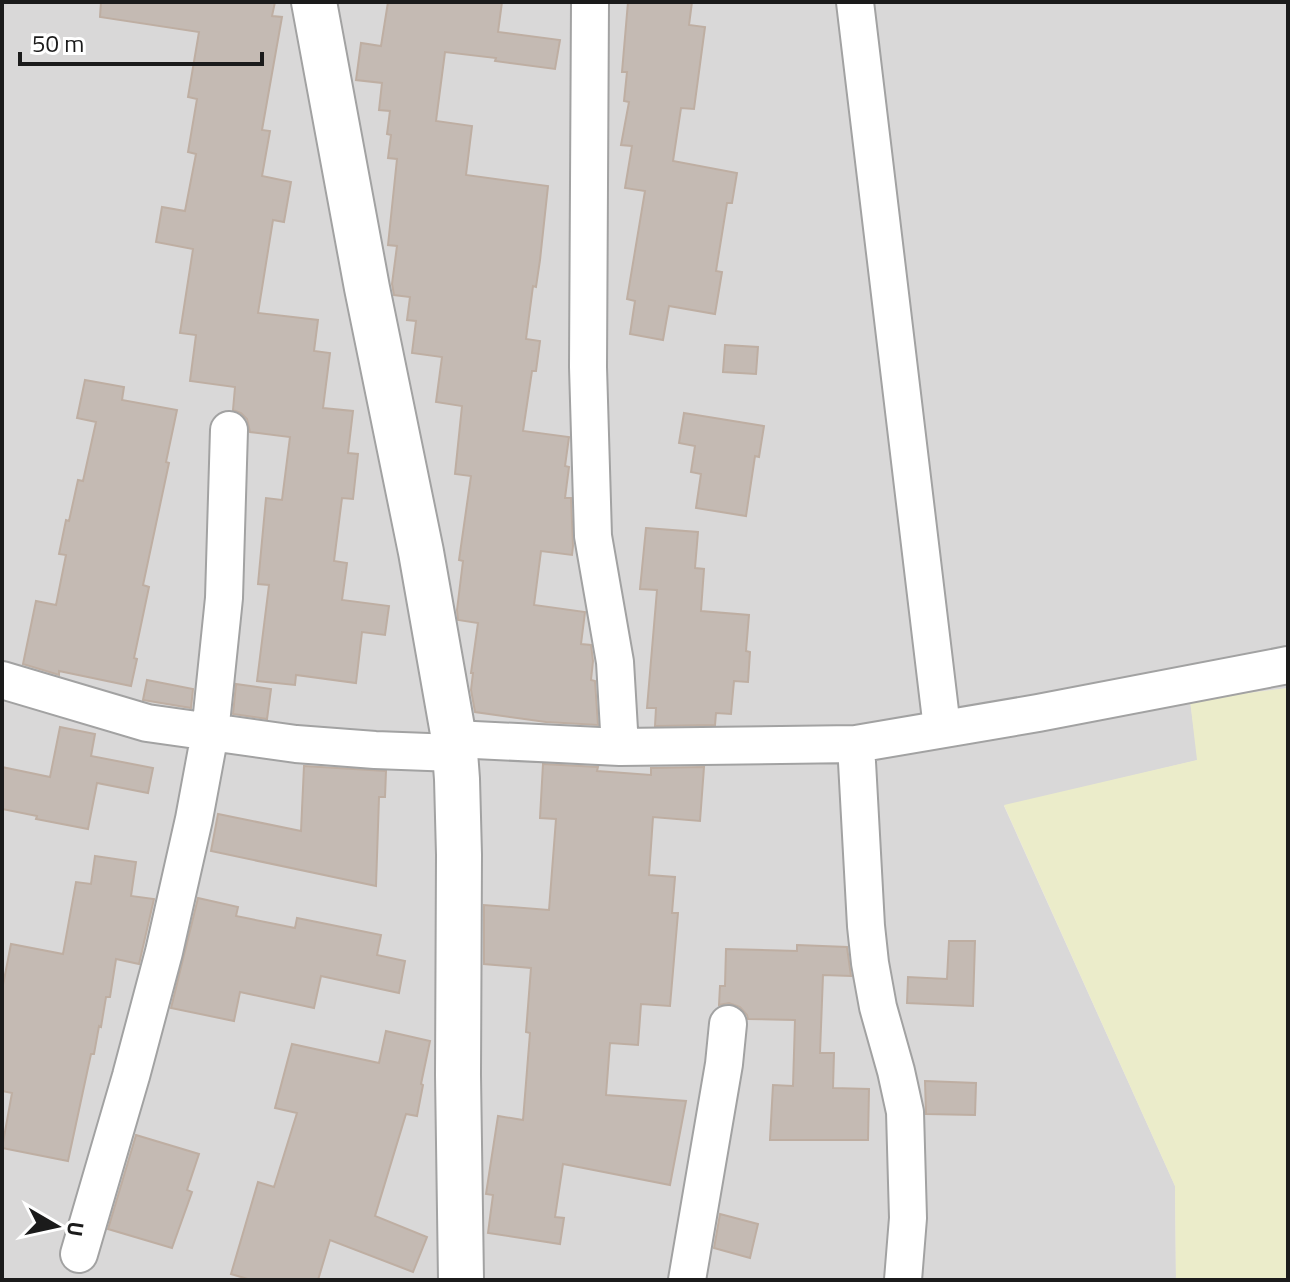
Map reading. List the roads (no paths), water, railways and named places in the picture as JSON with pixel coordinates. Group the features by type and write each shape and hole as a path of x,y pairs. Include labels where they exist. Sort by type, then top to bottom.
{"street":[{"path":"314,2 367,288 421,552 454,746 459,855 461,1280"},
{"path":"590,2 588,367 593,536 615,662 620,747"},
{"path":"855,2 942,728"},
{"path":"79,1254 164,952 210,733 224,598 229,430"},
{"path":"2,680 147,723 296,744 375,750 454,746 856,744 1288,665"},
{"path":"856,744 870,963 905,1112 908,1218 903,1280"},
{"path":"687,1280 728,1024"}]}
